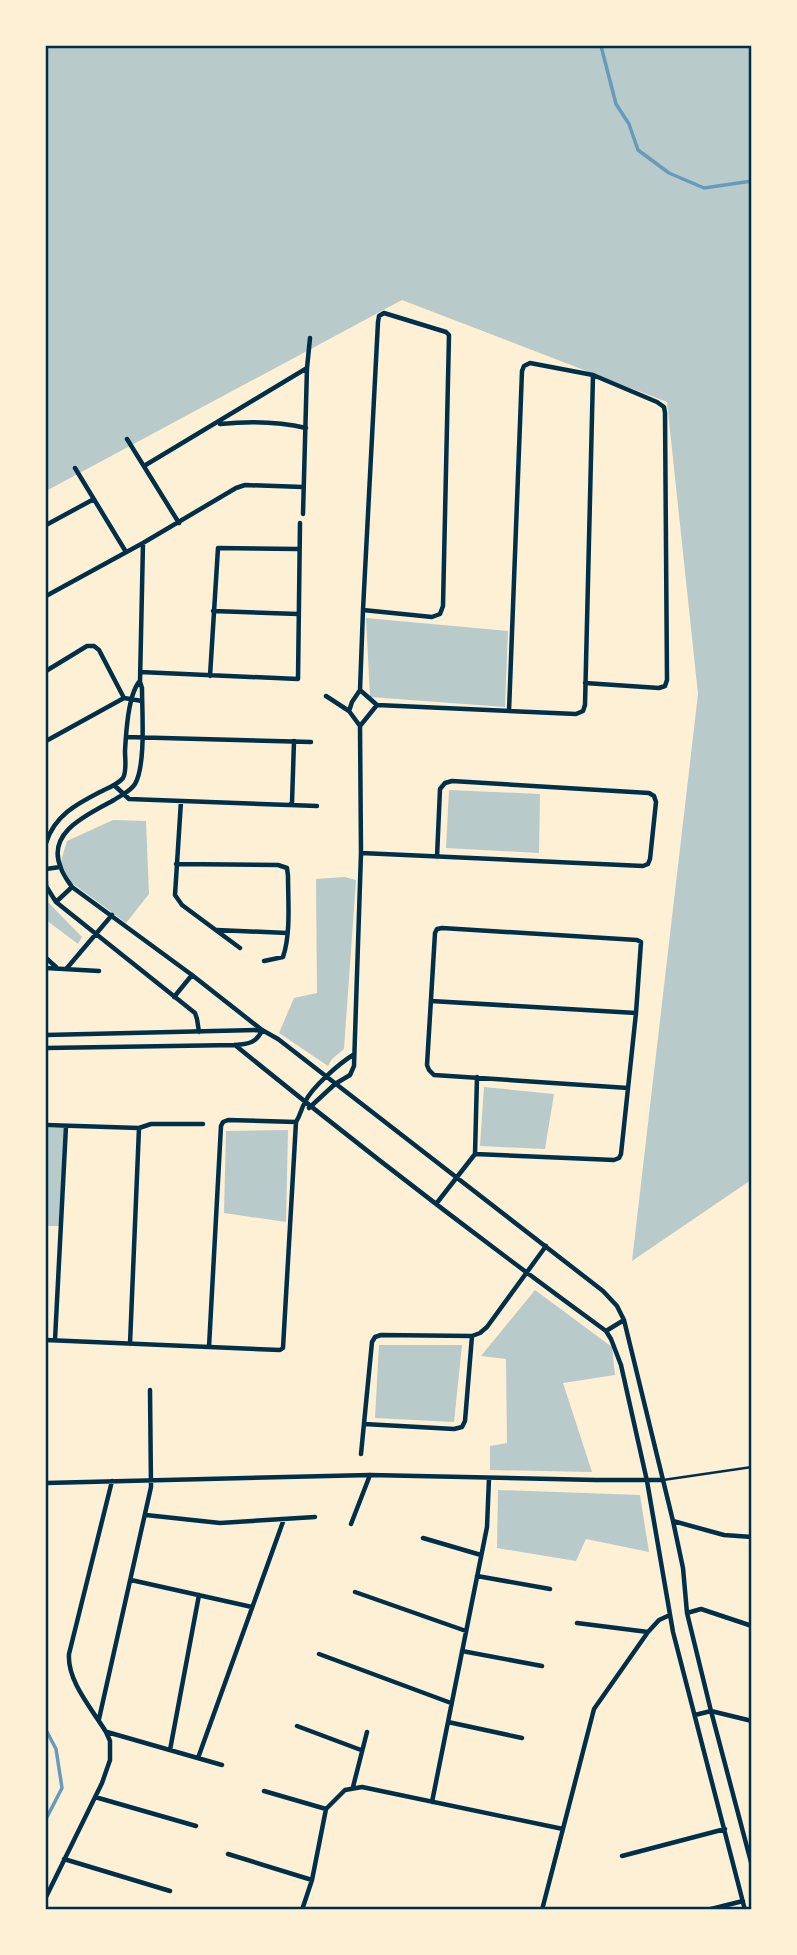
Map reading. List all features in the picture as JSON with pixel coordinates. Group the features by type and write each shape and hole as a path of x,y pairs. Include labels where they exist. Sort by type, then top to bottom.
{"street":[{"path":"349,711 360,690 363,610 378,322 379,316 384,313 449,335 443,606 440,614 432,617 363,610"},
{"path":"303,514 310,338"},
{"path":"509,711 522,371 524,366 530,363 593,375 657,402 664,407 666,413 667,680 665,686 659,688 585,683"},
{"path":"144,466 307,368"},
{"path":"360,690 377,705 576,714 583,711 593,375"},
{"path":"217,424 263,422 306,428"},
{"path":"127,439 179,523"},
{"path":"75,468 126,552"},
{"path":"46,596 179,523 236,488 245,485 303,488"},
{"path":"46,525 94,499"},
{"path":"140,672 298,679 300,523"},
{"path":"143,543 140,771 130,790 86,814 63,834 58,846 60,867 72,887 262,1030 278,1039 546,1246 603,1291 617,1306 624,1320 673,1521 687,1613 751,1866"},
{"path":"210,676 218,548 299,549"},
{"path":"213,611 298,614"},
{"path":"46,671 87,646 94,646 99,650 124,698"},
{"path":"46,843 53,824 65,812 114,786 123,778 132,699 134,689 140,681"},
{"path":"302,1112 335,1084 351,1075 354,1066 361,853 360,726 349,711 326,696"},
{"path":"46,741 124,698 142,701"},
{"path":"360,726 377,705"},
{"path":"126,737 311,742"},
{"path":"290,804 294,741"},
{"path":"361,853 437,857 643,866 649,864 656,802 654,796 649,793 452,781 445,783 440,789 437,857"},
{"path":"114,786 129,799 317,806"},
{"path":"181,801 175,895 182,905 240,948"},
{"path":"79,803 86,814"},
{"path":"176,864 278,865 287,868 287,933 283,957 264,961"},
{"path":"46,869 60,867"},
{"path":"46,881 46,886 56,902 195,1013 199,1032"},
{"path":"56,902 72,887"},
{"path":"67,968 112,915"},
{"path":"475,1154 614,1160 620,1158 628,1088 636,1013 641,942 437,929 429,1070 434,1075 628,1088"},
{"path":"216,930 287,933"},
{"path":"46,958 57,968"},
{"path":"46,968 99,971"},
{"path":"174,998 192,975"},
{"path":"431,1001 636,1013"},
{"path":"46,1035 262,1030"},
{"path":"46,1048 236,1045 254,1042 262,1030"},
{"path":"236,1045 311,1107 606,1331 611,1339 621,1365 647,1481 670,1615 746,1909"},
{"path":"46,1340 209,1348 283,1348 296,1122 305,1101 326,1077 353,1055"},
{"path":"436,1203 475,1154 477,1077"},
{"path":"209,1348 220,1126 228,1120 296,1122"},
{"path":"46,1125 139,1128 151,1124 202,1124"},
{"path":"55,1340 66,1126"},
{"path":"130,1344 139,1128"},
{"path":"361,1454 372,1342 375,1337 472,1336 480,1333 546,1246"},
{"path":"606,1331 624,1320"},
{"path":"364,1424 454,1429 462,1427 466,1421 472,1336"},
{"path":"99,1719 152,1479 150,1390"},
{"path":"46,1483 370,1475 663,1480"},
{"path":"351,1524 370,1475"},
{"path":"432,1802 486,1527 489,1478"},
{"path":"46,1897 102,1783 110,1760 110,1741 74,1681 68,1664 112,1481"},
{"path":"146,1515 220,1523 315,1517"},
{"path":"198,1758 284,1519"},
{"path":"673,1521 724,1535 751,1537"},
{"path":"423,1538 481,1555"},
{"path":"477,1576 550,1589"},
{"path":"131,1580 253,1607"},
{"path":"355,1592 466,1631"},
{"path":"170,1751 199,1595"},
{"path":"687,1613 701,1609 751,1626"},
{"path":"542,1909 594,1709 648,1632 659,1620 670,1615"},
{"path":"577,1623 648,1632"},
{"path":"462,1650 542,1666"},
{"path":"319,1654 452,1703"},
{"path":"695,1715 711,1711 751,1721"},
{"path":"448,1722 522,1738"},
{"path":"297,1726 361,1750"},
{"path":"106,1732 222,1765"},
{"path":"353,1787 367,1732"},
{"path":"302,1909 312,1880 326,1809 345,1790 353,1787 563,1829"},
{"path":"264,1791 326,1809"},
{"path":"95,1797 196,1826"},
{"path":"622,1856 724,1829"},
{"path":"228,1854 312,1880"},
{"path":"64,1859 170,1891"},
{"path":"707,1909 743,1901"}],"lane":[{"path":"663,1480 751,1467"}],"shaded area":[{"path":"46,46 751,46 751,1180 632,1261 698,694 667,402 402,300 46,491"},
{"path":"366,618 508,631 505,707 370,697"},
{"path":"449,790 540,794 539,853 446,848"},
{"path":"113,820 146,821 149,894 126,923 68,880 61,861 67,841"},
{"path":"345,877 356,880 344,1049 328,1066 279,1033 294,998 317,993 316,879"},
{"path":"46,900 82,937 78,944 46,920"},
{"path":"484,1087 554,1094 545,1149 480,1146"},
{"path":"46,1128 66,1128 61,1226 46,1226"},
{"path":"288,1130 286,1222 224,1213 226,1131"},
{"path":"535,1290 612,1347 615,1375 563,1383 592,1472 490,1470 490,1446 507,1443 506,1359 481,1356"},
{"path":"379,1345 462,1345 454,1422 375,1418"},
{"path":"498,1490 640,1495 649,1552 586,1539 576,1561 497,1548"}],"waterway":[{"path":"601,46 616,104 629,124 638,150 669,173 704,188 752,181"},
{"path":"46,1730 56,1749 62,1788 46,1819"}]}
